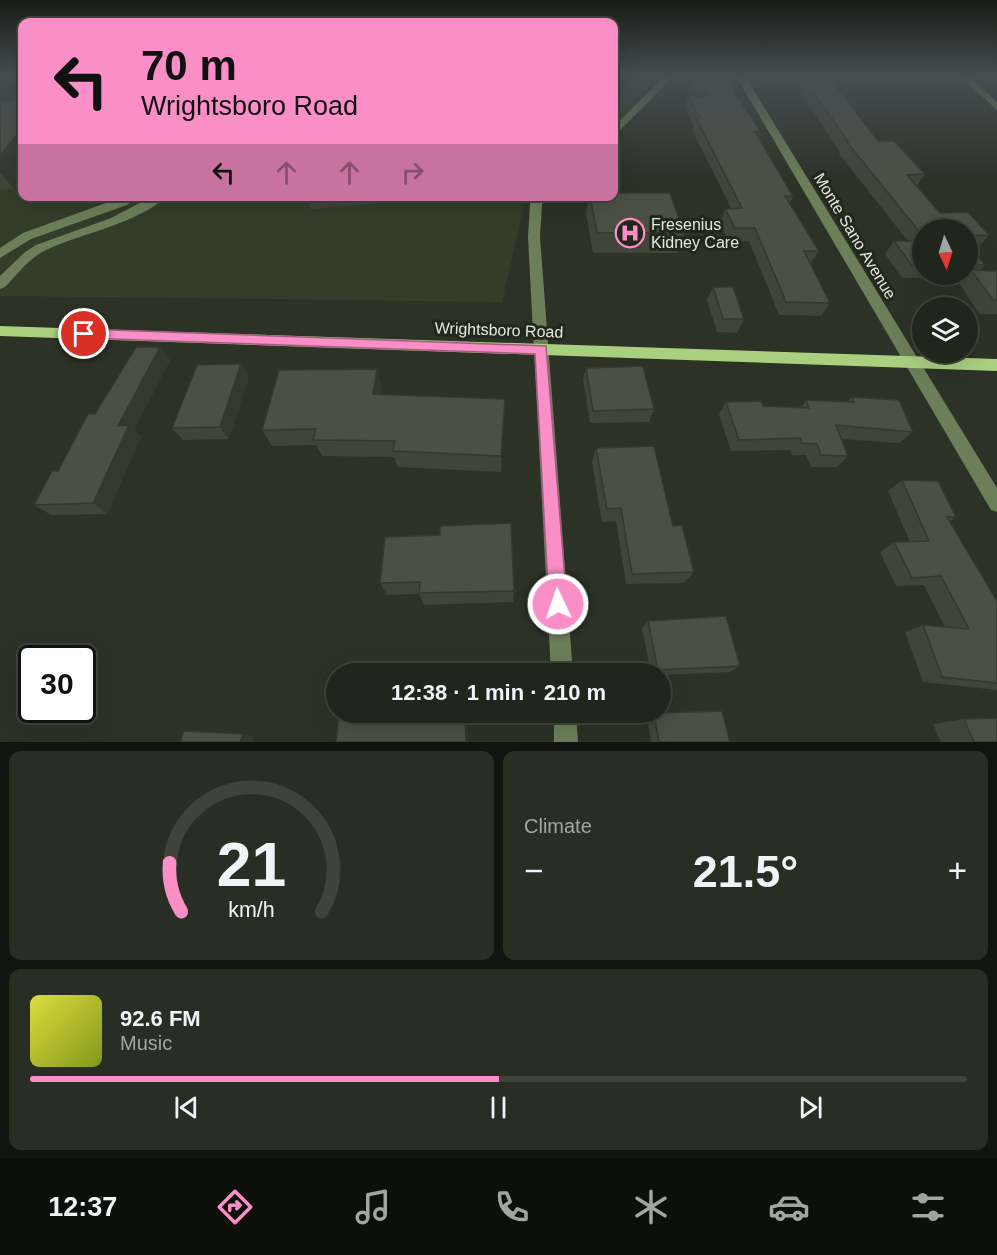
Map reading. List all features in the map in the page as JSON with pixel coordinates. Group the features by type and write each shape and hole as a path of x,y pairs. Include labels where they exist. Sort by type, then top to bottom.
{"main road":[{"name":"Wrightsboro Road","path":"0,331 912,362"},
{"name":"Wrightsboro Road","path":"940,363 997,365"}],"street":[{"path":"618,127 635,111"},
{"name":"Monte Sano Avenue","path":"762,111 912,362"},
{"path":"0,254 27,236 126,201"},
{"path":"0,284 28,256 40,248 115,220 152,201"},
{"path":"539,201 534,237 561,663"},
{"name":"Monte Sano Avenue","path":"913,363 997,504"},
{"path":"565,723 566,742"}],"shaded area":[{"path":"0,111 18,111 18,201 525,201 502,302 0,296"}],"building":[{"path":"0,111 18,111 18,133 0,156"},
{"path":"696,111 747,111 761,132 755,132 793,196 785,196 819,251 804,251 830,303 786,302 755,228 735,228 725,209 742,208 696,118 700,118"},
{"path":"826,111 855,111 878,141 894,141 925,174 907,175 940,213 968,212 974,219 912,219 912,223 846,141 848,141"},
{"path":"618,193 670,193 684,233 597,233 591,201 618,201"},
{"path":"978,223 989,235 978,236"},
{"path":"894,241 912,241 912,266"},
{"path":"978,256 985,265 978,265"},
{"path":"978,270 997,272 997,300 993,300 978,280"},
{"path":"713,287 733,287 744,319 723,319"},
{"path":"136,347 160,347 118,426 129,425 93,503 34,505 52,471 58,471 88,414 95,414"},
{"path":"241,364 220,427 172,428 197,365"},
{"path":"643,366 654,409 593,411 586,368"},
{"path":"377,369 373,394 505,399 501,456 393,451 395,441 313,440 316,429 262,430 279,370"},
{"path":"852,397 899,400 913,432 836,425 848,456 821,455 817,444 802,443 800,438 739,440 726,402 761,401 763,406 809,408 806,400 854,402"},
{"path":"654,446 673,526 682,525 694,572 632,574 621,508 607,509 596,448"},
{"path":"902,480 938,481 956,517 947,517 997,601 997,683 942,677 923,625 969,629 941,576 912,578 894,542 929,541"},
{"path":"511,523 514,591 419,593 420,582 380,583 385,537 440,535 440,526"},
{"path":"726,616 740,666 671,669 671,663 657,663 648,621"},
{"path":"722,711 730,742 659,742 656,723 671,723 671,712"},
{"path":"997,718 997,742 974,742 964,719"},
{"path":"338,723 465,723 466,742 336,742"},
{"path":"184,731 243,734 240,742 180,742"}],"place":[{"name":"Fresenius Kidney Care","path":"630,233"}],"route":[{"path":"84,334 542,349 558,604"}]}
